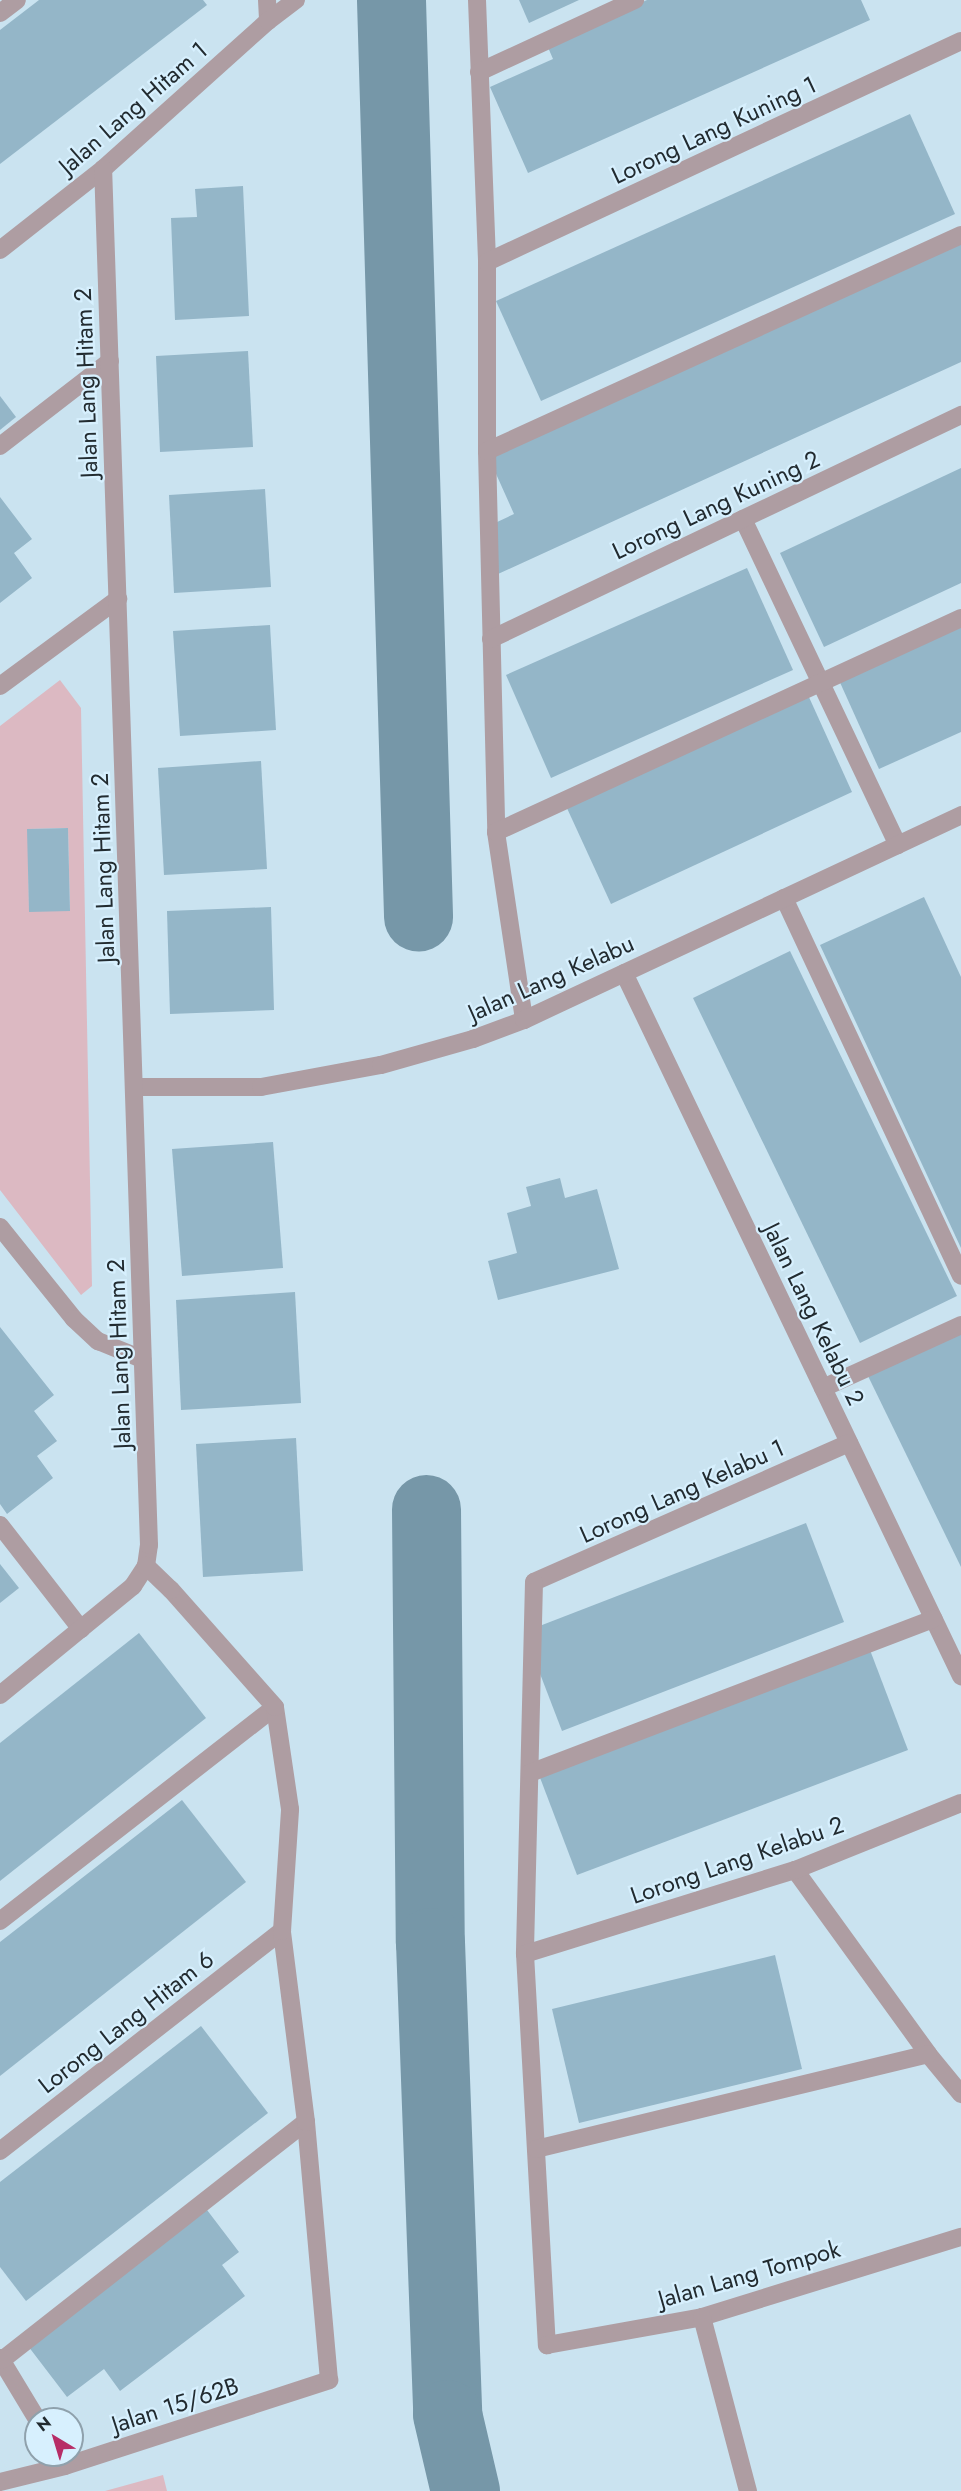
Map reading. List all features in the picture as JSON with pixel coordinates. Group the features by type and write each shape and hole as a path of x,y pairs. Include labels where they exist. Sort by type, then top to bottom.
{"street":[{"path":"0,13 17,0"},
{"path":"267,0 268,21"},
{"name":"Jalan Lang Hitam 1","path":"0,248 103,169 268,21 296,0"},
{"path":"477,0 487,262 487,451 496,832 524,1020"},
{"path":"479,72 635,0"},
{"name":"Lorong Lang Kuning 1","path":"487,262 961,41"},
{"name":"Jalan Lang Hitam 2","path":"103,169 149,1545 146,1566"},
{"path":"487,451 961,235"},
{"path":"0,446 110,361"},
{"name":"Lorong Lang Kuning 2","path":"491,639 961,415"},
{"path":"743,519 898,844"},
{"path":"0,686 118,599"},
{"path":"496,832 961,618"},
{"name":"Jalan Lang Kelabu","path":"134,1087 261,1087 381,1065 473,1039 524,1020 898,844 959,821"},
{"path":"784,897 961,1276"},
{"name":"Jalan Lang Kelabu 2","path":"624,973 961,1676"},
{"path":"0,1227 74,1319 98,1341 142,1359"},
{"path":"823,1388 961,1325"},
{"name":"Lorong Lang Kelabu 1","path":"530,1773 534,1582 849,1443"},
{"path":"0,1525 81,1629"},
{"path":"0,1695 133,1586 146,1566 171,1590 275,1707 290,1809 282,1931 306,2122 1,2359 30,2407"},
{"path":"928,2054 536,2149 525,1954 530,1773 934,1618"},
{"path":"0,1921 275,1707"},
{"name":"Lorong Lang Kelabu 2","path":"525,1954 795,1870 961,1803"},
{"path":"795,1870 928,2054 961,2094"},
{"name":"Lorong Lang Hitam 6","path":"0,2151 282,1931"},
{"name":"Jalan 15/62B","path":"84,2454 329,2380 306,2122"},
{"name":"Jalan Lang Tompok","path":"536,2149 547,2345 702,2317 961,2237"},
{"path":"702,2317 748,2491"},
{"name":"Jalan 15/62B","path":"0,2482 44,2467"}],"shaded area":[{"path":"60,680 81,708 92,1286 81,1295 0,1190 0,726","holes":["68,828 70,911 29,911 28,829"]},
{"path":"163,2475 167,2491 105,2491"}],"building":[{"path":"39,0 203,0 207,5 0,164 0,30"},
{"path":"519,0 579,0 529,23"},
{"path":"647,0 861,0 870,20 528,173 490,87 553,59 547,45"},
{"path":"910,114 955,214 541,401 496,301"},
{"path":"243,186 249,316 175,320 171,218 197,217 195,189"},
{"path":"961,240 961,362 498,574 495,523 514,514 488,456"},
{"path":"248,351 253,447 160,452 156,356"},
{"path":"0,396 16,417 0,430"},
{"path":"961,468 961,583 824,647 780,553"},
{"path":"265,489 271,587 174,593 169,495"},
{"path":"0,497 32,539 14,553 32,578 0,603"},
{"path":"747,568 793,670 551,778 506,675"},
{"path":"961,623 961,732 879,769 838,678"},
{"path":"270,625 276,730 180,736 173,631"},
{"path":"808,695 852,792 611,904 566,806"},
{"path":"261,761 267,869 164,875 158,768"},
{"path":"68,828 70,911 29,912 27,829"},
{"path":"924,897 961,977 961,1248 820,945"},
{"path":"271,907 274,1010 170,1014 167,911"},
{"path":"790,951 957,1296 860,1343 693,998"},
{"path":"273,1142 283,1268 182,1276 172,1149"},
{"path":"560,1178 565,1198 597,1189 619,1269 498,1300 488,1261 517,1253 507,1213 531,1206 526,1187"},
{"path":"295,1292 301,1403 181,1410 176,1300"},
{"path":"0,1327 54,1395 34,1411 57,1441 37,1456 53,1478 7,1514 0,1504"},
{"path":"961,1330 961,1567 868,1376"},
{"path":"296,1438 303,1571 203,1577 196,1444"},
{"path":"806,1523 844,1622 562,1731 524,1632"},
{"path":"0,1564 19,1588 0,1603"},
{"path":"139,1633 206,1718 0,1881 0,1743"},
{"path":"870,1650 908,1750 577,1875 539,1775"},
{"path":"182,1800 246,1882 0,2076 0,1942"},
{"path":"775,1955 802,2069 579,2123 552,2009"},
{"path":"201,2026 268,2113 26,2301 0,2267 0,2182"},
{"path":"204,2206 239,2252 222,2265 245,2296 120,2391 104,2369 67,2397 25,2342"}],"waterway":[{"path":"391,0 418,917"},
{"path":"426,1509 430,1942 447,2414 465,2491"}]}
